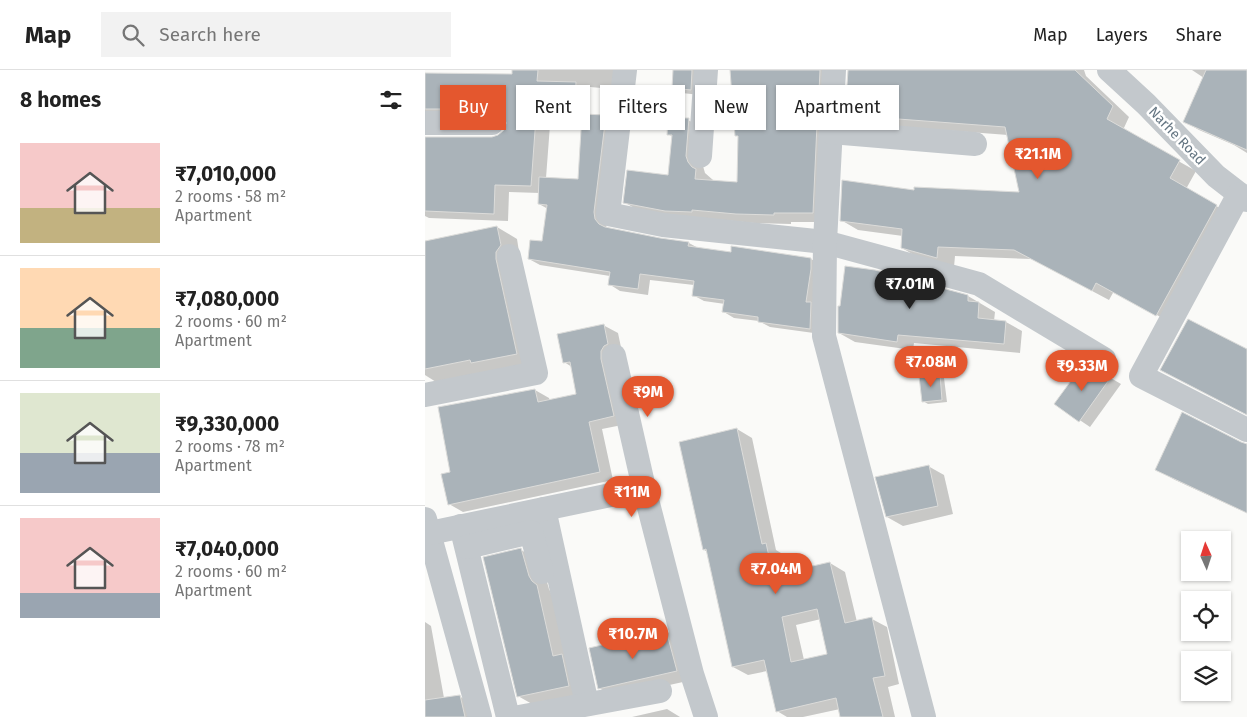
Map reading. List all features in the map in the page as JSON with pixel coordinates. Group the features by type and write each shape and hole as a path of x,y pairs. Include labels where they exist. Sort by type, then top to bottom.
{"street":[{"path":"625,70 608,214 663,225 825,242 979,284 1104,359"},
{"path":"700,156 706,70"},
{"path":"834,70 825,242 824,336 924,717"},
{"name":"Narhe Road","path":"1109,70 1146,104 1216,176 1243,197"},
{"path":"425,123 440,123"},
{"path":"831,132 975,144"},
{"path":"1243,197 1141,376 1247,430"},
{"path":"425,395 536,373 509,256"},
{"path":"614,356 644,488 692,674 706,717"},
{"path":"464,537 544,509 644,488"},
{"path":"544,509 587,704"},
{"path":"479,717 426,529 464,537 531,532 542,572"},
{"path":"464,537 508,717"},
{"path":"519,717 660,690"}],"building":[{"path":"512,70 538,70 537,81 576,82 576,85 516,85 516,130 535,130 531,186 495,185 494,214 425,211 425,137 492,137 506,130 506,85 440,85 440,109 425,109 425,73 512,74"},
{"path":"673,70 692,70 691,90 685,89 685,85 672,85"},
{"path":"730,70 820,70 819,85 776,85 776,130 817,130 813,213 774,213 774,215 692,210 692,212 665,211 623,203 627,170 668,175 672,135 667,135 667,130 685,130 685,118 689,118 686,156 688,162 696,169 695,179 737,182 738,136 735,136 735,130 766,130 766,85 731,85"},
{"path":"848,70 1075,70 1113,106 1107,119 1180,160 1170,178 1217,205 1156,316 1096,283 1092,291 1014,250 938,247 937,258 901,248 902,229 840,221 842,180 914,190 914,187 1019,192 1005,127 899,119 899,85 847,85"},
{"path":"1206,70 1247,70 1247,150 1183,122"},
{"path":"590,114 600,115 600,130 604,130 594,212 595,219 599,224 605,227 660,238 689,242 688,246 731,252 731,246 811,258 806,302 811,302 810,329 758,322 758,317 722,312 724,300 692,296 694,281 640,274 638,289 608,285 610,272 528,259 530,240 542,241 547,205 538,204 539,177 578,179 581,130 590,130"},
{"path":"497,226 501,245 496,252 496,259 517,354 471,363 470,360 425,369 425,241"},
{"path":"845,266 875,270 968,295 968,301 979,302 978,318 1006,321 1004,344 898,335 897,342 838,333 838,306 840,306"},
{"path":"1188,319 1247,349 1247,415 1160,370"},
{"path":"604,324 608,344 601,351 601,359 614,416 589,422 600,472 448,505 441,474 450,472 438,407 535,389 538,402 576,394 570,362 563,363 557,334"},
{"path":"1084,363 1111,377 1079,422 1054,404"},
{"path":"940,374 942,400 922,402 919,376"},
{"path":"1182,412 1247,444 1247,513 1155,470"},
{"path":"737,428 762,544 766,543 773,575 830,562 845,623 872,617 885,676 873,678 883,717 840,717 836,698 776,712 764,660 732,667 706,549 703,550 679,442","holes":["817,609 827,654 791,662 782,617"]},
{"path":"929,465 938,506 886,517 875,477"},
{"path":"521,548 529,576 537,585 553,656 562,654 569,686 517,697 483,557"},
{"path":"666,630 677,671 598,689 589,648"},
{"path":"460,695 465,717 425,717 425,700"}]}
